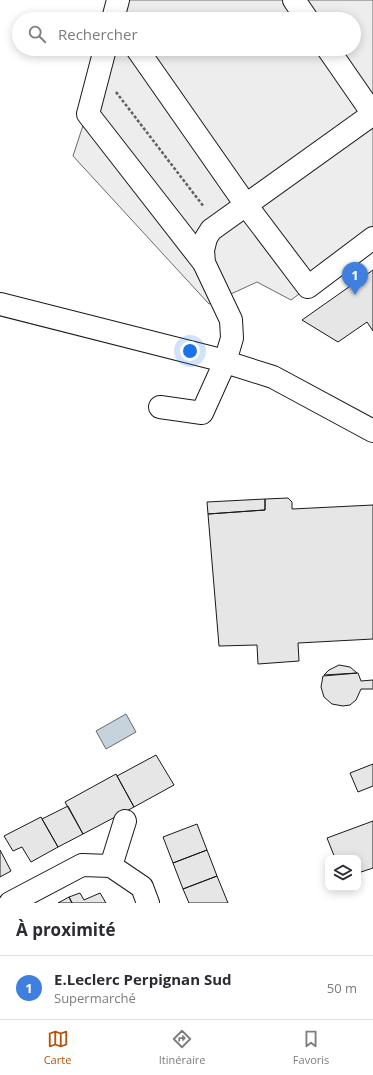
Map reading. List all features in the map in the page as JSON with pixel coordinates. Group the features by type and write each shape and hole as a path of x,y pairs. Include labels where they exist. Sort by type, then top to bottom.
{"street":[{"path":"294,0 302,12"},
{"path":"103,56 88,114 204,263 231,320 232,338 225,362 202,413 160,407"},
{"path":"142,56 246,205 308,287 373,238"},
{"path":"204,263 203,250 206,238 211,230 373,114 333,56"},
{"path":"0,304 225,362 273,376 373,431"},
{"path":"111,866 125,821"},
{"path":"10,903 82,865 111,866 142,887 148,903"}],"path":[{"path":"97,81 112,86 218,225"}],"shaded area":[{"path":"125,0 373,0 373,239 291,300 257,282 209,304 73,156 106,56 361,56 361,12 121,12"},
{"path":"126,714 136,732 106,749 96,731"}],"building":[{"path":"373,270 373,331 367,322 338,342 302,320"},
{"path":"288,498 292,502 292,509 373,505 373,639 298,643 299,661 258,664 257,645 219,646 208,514 265,510 265,499"},
{"path":"265,499 265,510 208,514 207,502"},
{"path":"339,665 350,667 357,673 324,675 329,670"},
{"path":"358,673 361,681 373,680 373,689 361,689 356,700 350,705 343,706 332,704 324,697 321,687 323,676"},
{"path":"156,755 174,785 134,807 117,776"},
{"path":"373,764 373,786 358,792 350,773"},
{"path":"116,774 134,807 83,834 65,802"},
{"path":"68,806 83,834 58,847 42,819"},
{"path":"41,817 58,847 31,862 22,847 13,851 4,836"},
{"path":"373,821 373,868 361,872 361,855 334,855 327,838"},
{"path":"197,824 207,850 173,863 163,837"},
{"path":"0,850 11,871 0,877"},
{"path":"207,850 217,876 183,889 173,863"},
{"path":"217,876 228,903 189,903 183,889"},
{"path":"80,893 84,900 100,893 106,903 72,903 69,897"},
{"path":"69,897 72,903 58,903"}],"place":[{"name":"E.Leclerc Perpignan Sud","path":"355,295"}]}
